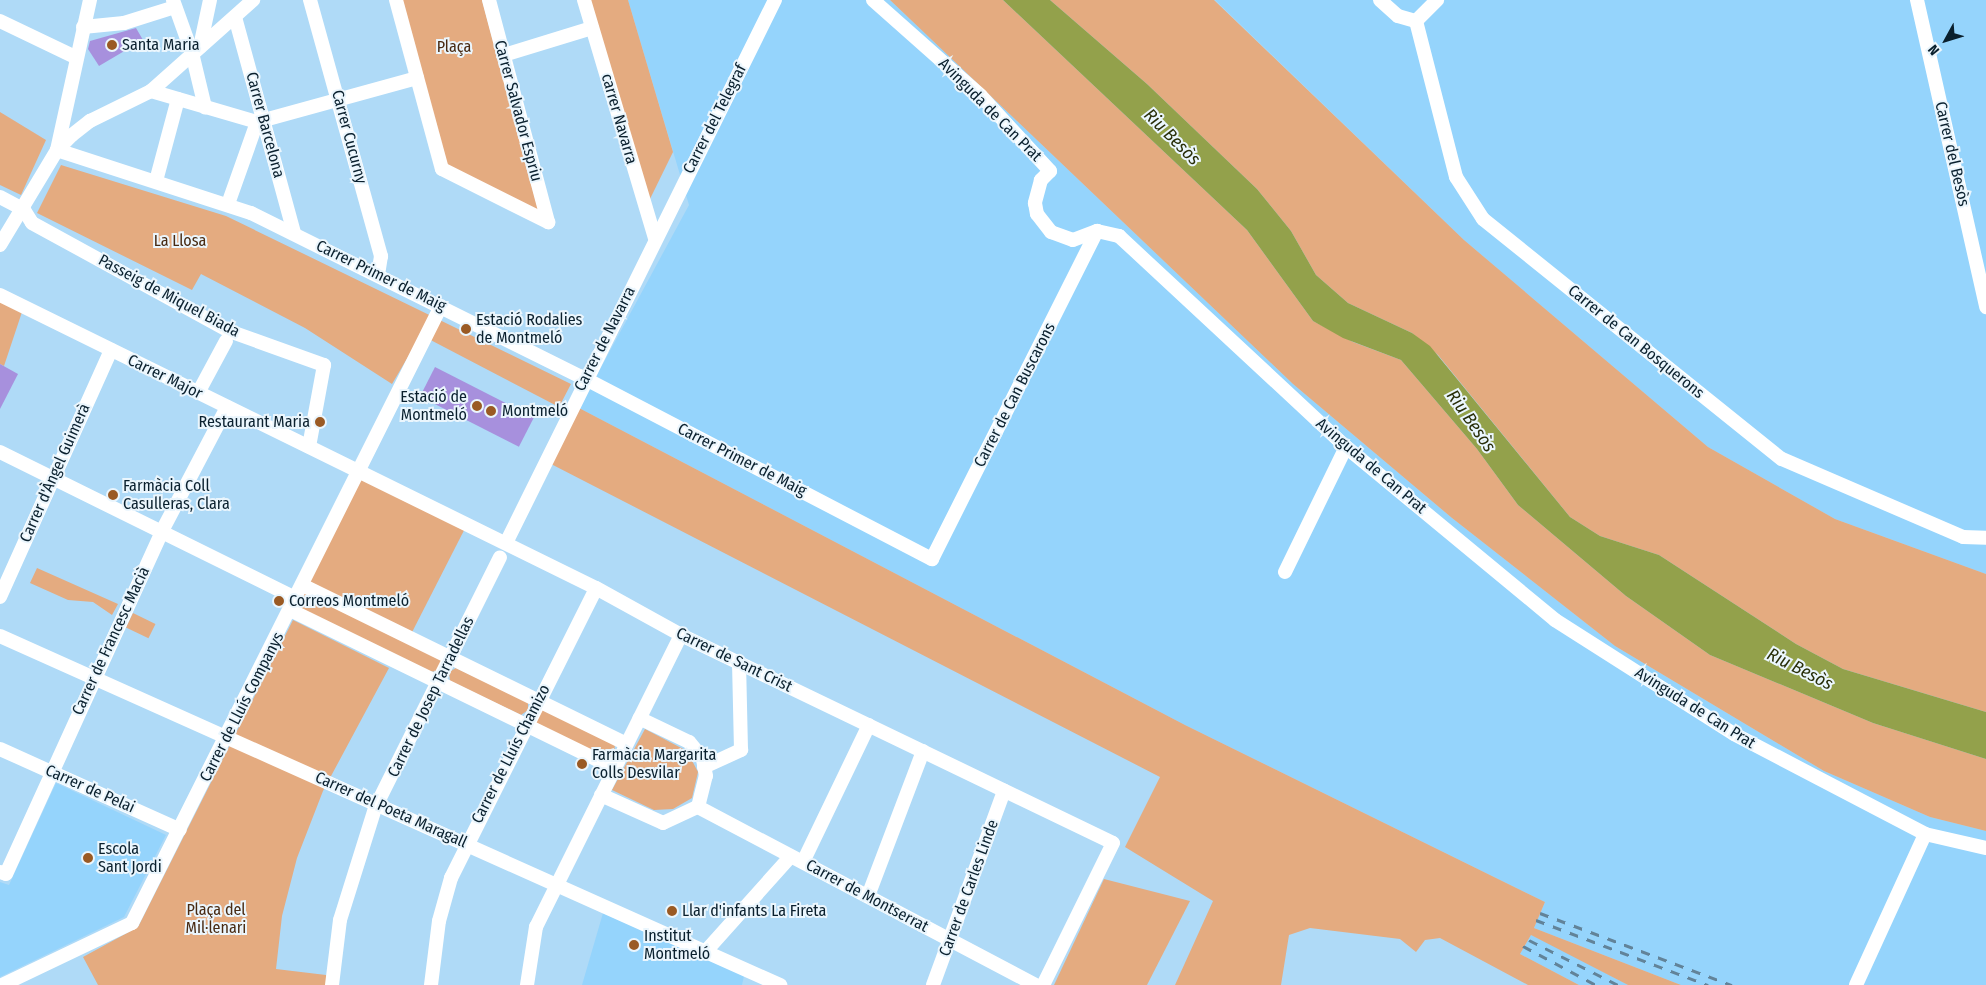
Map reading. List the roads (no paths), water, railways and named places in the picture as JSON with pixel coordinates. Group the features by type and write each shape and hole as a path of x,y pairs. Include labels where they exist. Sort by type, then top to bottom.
{"street":[{"path":"57,150 75,57 90,0"},
{"path":"196,50 210,0"},
{"path":"0,245 24,210 57,150 82,125 151,91 253,0"},
{"name":"Carrer Cucurny","path":"310,0 340,100 381,256 378,275"},
{"path":"151,91 260,121 417,78 396,0"},
{"name":"Carrer Salvador Espriu","path":"417,78 442,169 548,222 489,0"},
{"name":"carrer Navarra","path":"584,0 655,238"},
{"name":"Carrer del Telegraf","path":"655,238 775,0"},
{"name":"Avinguda de Can Prat","path":"873,0 980,96 1050,171 1036,191 1036,208 1043,224 1061,238 1073,240 1098,231 1119,236 1346,446 1555,620 1734,734 1925,834 1986,848"},
{"path":"1380,0 1398,16 1416,21 1437,0"},
{"name":"Carrer del Besòs","path":"1917,0 1984,285 1986,308"},
{"path":"82,27 124,23 174,3 196,50 205,107"},
{"name":"Carrer Barcelona","path":"235,17 260,121 294,233"},
{"path":"0,21 75,57"},
{"name":"Carrer de Can Bosquerons","path":"1416,21 1456,177 1483,219 1782,459 1963,536 1986,538"},
{"path":"504,55 592,28"},
{"path":"156,180 178,99"},
{"path":"64,115 70,123 82,125"},
{"path":"228,204 260,121"},
{"name":"Carrer Primer de Maig","path":"57,150 228,204 294,233 584,379 932,559"},
{"name":"Passeig de Miquel Biada","path":"0,197 24,210 32,223 122,272 228,336 324,365 309,448"},
{"name":"Carrer de Can Buscarons","path":"932,559 1098,231"},
{"name":"Carrer de Navarra","path":"506,543 584,379 655,238"},
{"name":"Carrer Major","path":"0,295 309,448 358,470"},
{"name":"Carrer de Lluís Companys","path":"2,985 132,923 441,306"},
{"path":"198,392 228,336"},
{"name":"Carrer d'Àngel Guimerà","path":"0,597 111,350"},
{"name":"Carrer de Francesc Macià","path":"0,872 6,874 162,531 227,407"},
{"path":"1285,572 1346,446"},
{"path":"0,452 296,598 438,683 614,768"},
{"name":"Carrer de Sant Crist","path":"358,470 596,588 681,634 1113,843 1043,985"},
{"name":"Carrer de Josep Tarradellas","path":"332,985 340,920 355,866 378,804 500,557"},
{"name":"Carrer de Lluís Chamizo","path":"431,985 439,921 466,844 596,588"},
{"path":"296,598 450,657 626,744"},
{"path":"527,985 536,927 681,634"},
{"name":"Carrer del Poeta Maragall","path":"0,636 780,985"},
{"path":"704,767 741,750 740,663"},
{"path":"600,795 663,824 698,807 704,767 689,742 639,718"},
{"path":"706,952 797,859 869,725"},
{"name":"Carrer de Pelai","path":"0,748 180,830"},
{"path":"868,896 923,751"},
{"name":"Carrer de Carles Linde","path":"933,985 1004,791"},
{"name":"Carrer de Montserrat","path":"698,807 1036,985"},
{"path":"1856,985 1925,834"}],"water":[{"name":"Riu Besòs","path":"1003,0 1050,0 1147,84 1257,189 1291,231 1316,275 1348,303 1412,333 1430,346 1570,517 1600,536 1659,555 1796,644 1843,669 1986,712 1986,759 1873,723 1710,655 1626,596 1518,505 1477,449 1401,360 1343,338 1313,321 1247,230"}],"railway":[{"path":"1540,913 1732,985"},
{"path":"1536,920 1708,985"},
{"path":"1529,940 1618,985"},
{"path":"1523,946 1596,985"}],"place":[{"name":"Santa Maria","path":"112,45"},
{"name":"Estació Rodalies de Montmeló","path":"466,329"},
{"name":"Estació de Montmeló","path":"477,406"},
{"name":"Montmeló","path":"491,411"},
{"name":"Restaurant Maria","path":"320,422"},
{"name":"Farmàcia Coll Casulleras, Clara","path":"113,495"},
{"name":"Correos Montmeló","path":"279,601"},
{"name":"Farmàcia Margarita Colls Desvilar","path":"582,764"},
{"name":"Escola Sant Jordi","path":"88,858"},
{"name":"Llar d'infants La Fireta","path":"672,911"},
{"name":"Institut Montmeló","path":"634,945"}],"park label":[{"name":"Plaça","path":"454,47"},
{"name":"La Llosa","path":"180,241"},
{"name":"Plaça del Mil·lenari","path":"216,919"}]}
